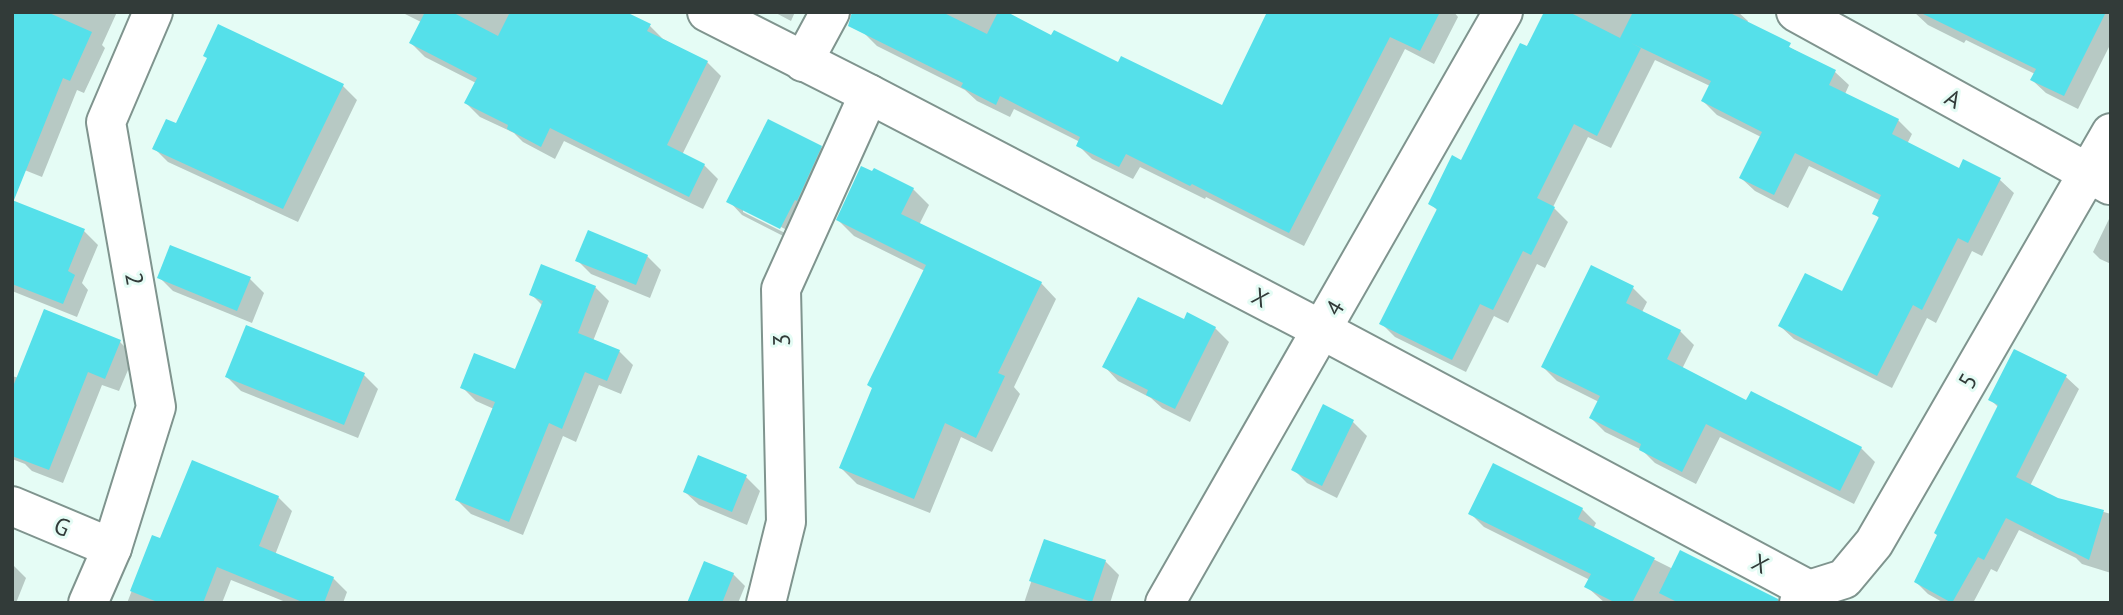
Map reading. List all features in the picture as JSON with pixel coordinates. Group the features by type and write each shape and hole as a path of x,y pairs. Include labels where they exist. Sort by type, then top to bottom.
{"street":[{"name":"2","path":"112,548 156,407 106,122 153,12"},
{"name":"X","path":"707,12 869,93 1322,330 1804,596"},
{"path":"803,61 830,12"},
{"name":"4","path":"1165,603 1503,12"},
{"name":"A","path":"1796,12 2099,179"},
{"name":"3","path":"765,603 786,522 781,289 869,93"},
{"name":"5","path":"1804,596 1844,579 1874,543 2099,179 2111,133"},
{"name":"G","path":"12,506 112,548"},
{"path":"88,603 112,548"}],"building":[{"path":"12,12 47,12 92,32 70,81 63,78 14,200"},
{"path":"425,12 452,12 498,36 510,12 626,12 651,24 647,31 708,61 667,145 705,164 689,197 550,128 541,147 507,129 508,125 464,103 477,78 409,43"},
{"path":"852,12 942,12 987,34 998,12 1007,12 1051,35 1054,30 1118,62 1121,56 1222,105 1267,12 1440,12 1420,51 1390,37 1289,233 1126,154 1119,167 1076,146 1080,137 1000,96 996,105 961,87 963,83 848,26"},
{"path":"1544,12 1569,12 1620,38 1633,12 1728,12 1791,43 1789,47 1836,70 1829,85 1899,119 1892,134 1959,168 1963,159 2001,178 1968,243 1958,238 1922,310 1913,305 1877,376 1778,326 1805,273 1842,291 1879,217 1872,214 1881,195 1795,153 1774,195 1739,178 1762,132 1701,101 1711,81 1631,43 1641,48 1597,136 1574,124 1537,198 1555,207 1531,255 1523,251 1493,310 1480,304 1452,360 1379,324 1437,209 1428,204 1452,155 1461,160 1520,43 1527,46"},
{"path":"1919,12 2106,12 2064,96 2030,80 2036,69"},
{"path":"218,24 344,84 283,209 152,149 166,119 176,123 207,58 203,56"},
{"path":"768,119 822,146 797,201 795,200 780,229 726,202"},
{"path":"861,166 872,171 874,168 914,188 901,214 1042,282 998,373 1005,376 976,438 945,423 914,499 839,468 872,388 867,385 926,265 836,220"},
{"path":"12,200 85,229 68,271 75,275 63,304 12,284"},
{"path":"588,230 648,255 636,285 575,261"},
{"path":"170,245 251,277 237,311 157,278"},
{"path":"541,264 596,286 578,333 620,350 607,381 585,372 562,429 549,423 509,522 455,500 495,402 460,388 474,353 515,369 543,301 529,295"},
{"path":"1591,265 1634,286 1626,303 1681,330 1667,359 1746,400 1751,391 1862,447 1840,491 1706,424 1682,472 1639,450 1641,444 1589,418 1600,396 1541,367"},
{"path":"1138,297 1184,319 1187,312 1216,327 1175,409 1146,395 1148,390 1102,367"},
{"path":"44,309 121,340 105,379 88,372 49,470 12,456 12,389"},
{"path":"246,325 365,373 344,425 225,377"},
{"path":"2014,349 2067,375 2016,477 2058,498 2104,510 2089,560 2006,518 1984,560 1978,557 1952,603 1914,582 1937,535 1934,533 1998,405 1988,400"},
{"path":"1323,404 1354,420 1322,486 1291,470"},
{"path":"698,455 747,475 732,512 683,492"},
{"path":"192,460 279,496 259,546 334,577 324,603 305,603 217,567 203,603 160,603 130,591 152,535 160,538"},
{"path":"1493,463 1583,508 1578,519 1655,558 1632,603 1616,603 1584,587 1591,574 1468,514"},
{"path":"1044,539 1106,560 1092,602 1029,581"},
{"path":"1680,550 1778,599 1778,603 1679,603 1659,593"},
{"path":"704,561 734,573 722,603 687,603"}]}
